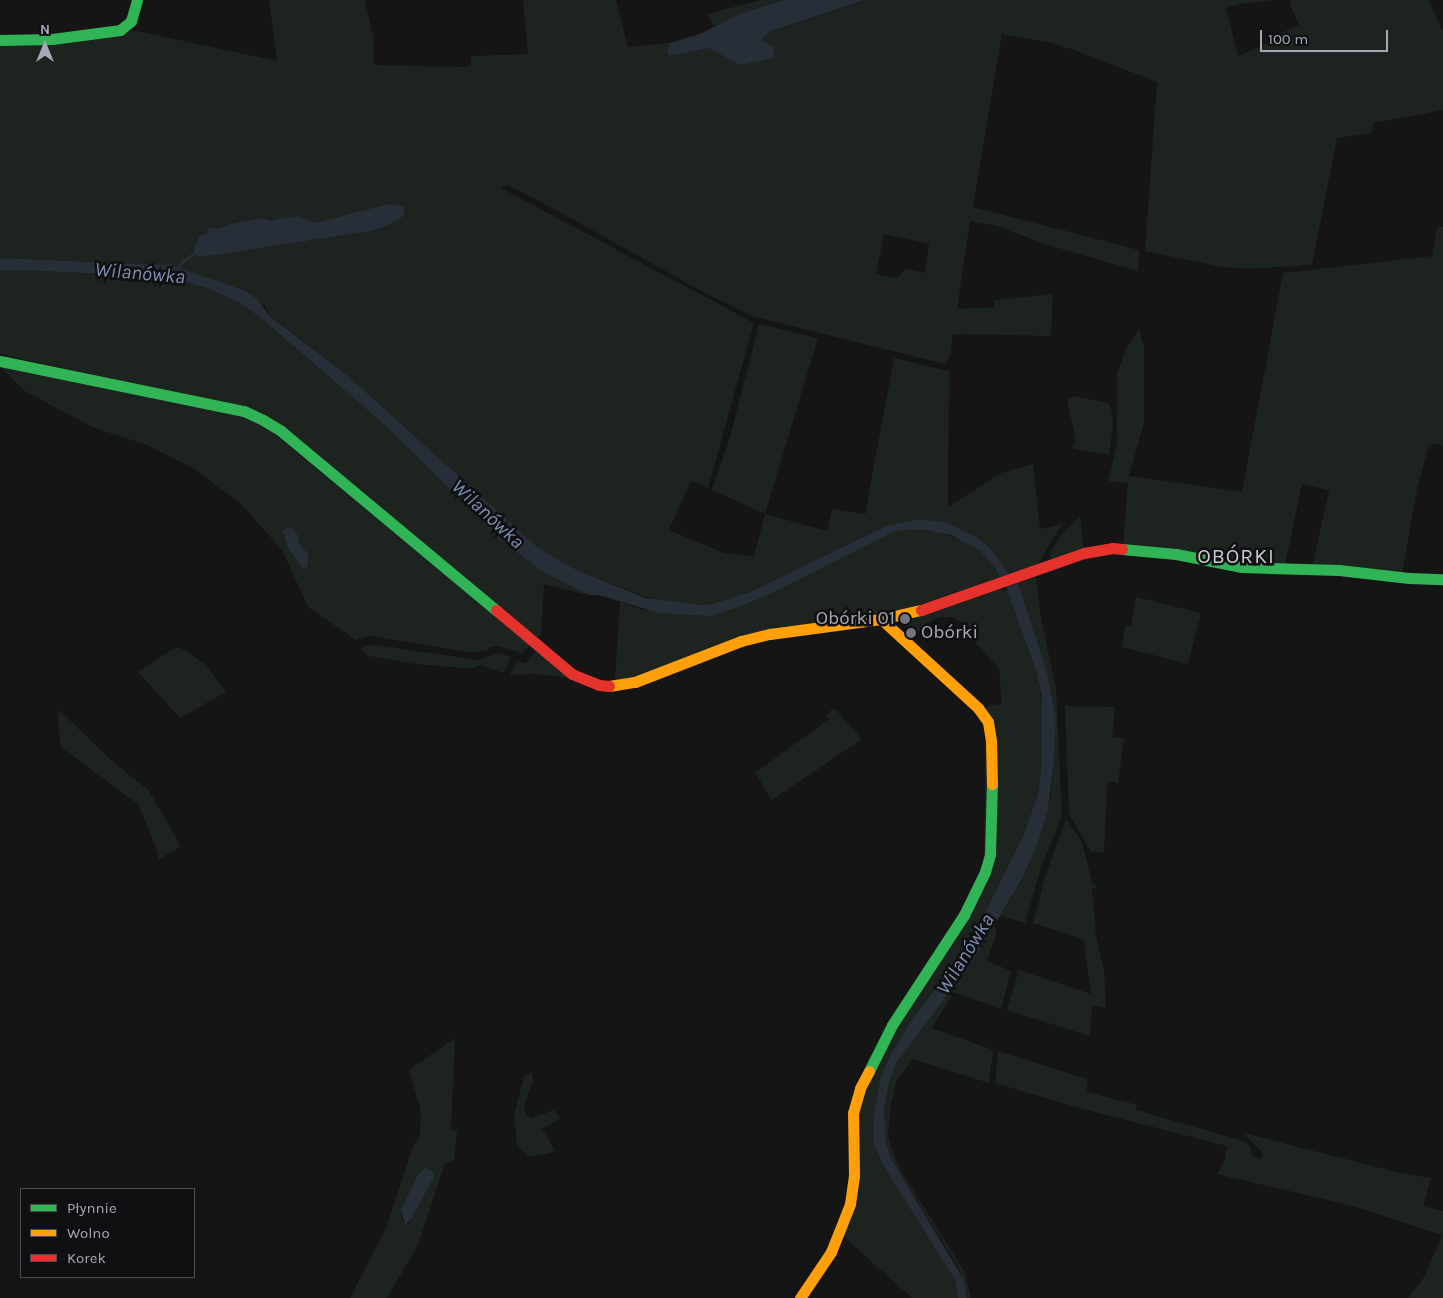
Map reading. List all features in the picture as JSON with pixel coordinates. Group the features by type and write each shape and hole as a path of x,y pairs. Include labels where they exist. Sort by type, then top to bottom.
{"street":[{"path":"0,40 69,37 120,30 131,21 138,0"},
{"path":"0,361 46,368 244,411 263,420 281,431 572,674 589,682 609,686 635,682 741,641 770,634 881,618 922,610 1084,553 1114,548 1176,554 1240,568 1339,570 1409,578 1443,579"},
{"path":"800,1298 831,1252 850,1204 854,1175 853,1113 860,1088 892,1025 964,915 985,872 991,846 991,750 988,722 978,708 909,648 881,618"}],"shaded area":[{"path":"269,0 365,0 373,36 374,65 464,67 471,66 471,56 528,54 523,0 616,0 628,47 670,43 667,52 670,56 708,48 740,65 764,42 763,38 771,31 864,0 1278,0 1239,4 1226,8 1238,56 1282,38 1280,34 1299,25 1289,2 1291,0 1429,0 1443,32 1443,110 1373,123 1372,133 1337,138 1312,265 1247,269 1222,267 1145,251 1157,82 1074,50 1048,42 1002,34 973,207 1139,250 1138,271 1045,244 997,226 970,221 957,309 994,307 994,300 1053,294 1051,336 953,334 950,356 945,364 752,316 707,294 536,199 508,185 501,188 754,323 708,488 691,481 669,530 724,553 754,556 765,514 827,531 832,509 865,514 894,358 949,371 948,507 1001,473 1033,464 1040,529 1062,524 1038,564 1009,574 945,522 920,519 886,526 750,592 703,605 656,601 568,566 536,546 348,376 270,315 265,306 152,264 0,258 0,44 91,38 132,30 277,61","holes":["345,215 370,231 202,257 199,236 207,234 214,227 220,228 230,224 261,218 314,223","884,234 929,244 925,273 905,269 898,278 876,274"]},
{"path":"761,0 784,0 739,14 714,26 707,14"},
{"path":"1437,227 1443,227 1443,447 1441,444 1429,445 1417,489 1402,573 1313,564 1329,490 1302,484 1285,564 1229,562 1123,544 1128,483 1108,481 1117,444 1117,373 1126,349 1139,330 1144,347 1144,423 1129,476 1242,492 1283,273 1432,256"},
{"path":"0,271 131,275 178,280 207,288 240,303 261,318 387,427 501,540 543,572 589,595 544,584 541,635 536,638 260,412 0,354"},
{"path":"759,324 818,338 765,514 712,490 730,437"},
{"path":"2,364 239,414 263,425 531,645 522,653 498,646 490,647 486,651 468,652 370,636 356,640 308,607 282,550 242,505 193,468 147,445 92,427 25,391 0,367"},
{"path":"1074,396 1107,403 1111,407 1113,425 1109,455 1071,448 1076,441 1067,399"},
{"path":"1080,517 1084,549 1053,559 1049,555 1061,535"},
{"path":"895,531 937,532 964,541 979,550 994,566 1000,577 903,610 781,628 633,679 615,680 620,602 644,610 741,606"},
{"path":"1036,576 1040,612 1056,689 1062,816 1041,868 1025,923 1001,916 1023,877 1051,798 1053,769 1046,669 1018,583"},
{"path":"1000,589 1003,591 1007,590 1037,673 1044,717 1041,772 1038,794 1024,834 966,951 881,1076 883,1165 955,1280 958,1298 912,1298 842,1235 856,1111 880,1056 984,878 986,707 1002,704 999,669 968,634 971,630 962,622 952,617 937,618 925,625 910,644 904,635 909,620"},
{"path":"1136,597 1201,613 1188,664 1122,647 1125,625 1131,626"},
{"path":"375,645 479,660 498,653 511,657 504,673 480,665 474,668 463,668 415,664 369,656 360,650 364,646"},
{"path":"176,647 185,650 206,665 226,692 180,718 138,672"},
{"path":"537,649 574,679 538,674 510,675 517,660 526,664"},
{"path":"1065,706 1115,707 1112,737 1124,739 1118,783 1109,781 1107,785 1104,853 1091,852 1069,814"},
{"path":"834,708 862,739 772,800 755,773 829,719 826,715"},
{"path":"59,710 112,761 149,791 181,846 158,860 158,854 139,805 61,747 58,721"},
{"path":"1066,819 1082,842 1092,883 1096,884 1096,888 1092,889 1096,936 1104,971 1106,1008 1092,1005 1090,1036 1007,1010 1019,970 1091,994 1084,942 1077,937 1033,923 1045,877"},
{"path":"994,926 997,932 987,961 1011,971 1001,1009 954,992 932,1028 993,1050 989,1083 913,1059 897,1080 891,1105 888,1135 901,1171 964,1271 971,1298 967,1298 959,1268 891,1159 886,1143 884,1108 889,1083 896,1064 974,959"},
{"path":"455,1038 451,1129 457,1132 454,1160 445,1163 418,1245 387,1298 350,1298 386,1228 413,1146 419,1137 420,1108 409,1070","holes":["433,1179 408,1224 402,1220 401,1210"]},
{"path":"998,1051 1087,1079 1087,1092 1137,1105 1136,1110 1243,1141 1249,1146 1253,1157 1261,1159 1263,1154 1244,1133 1400,1173 1431,1178 1423,1206 1443,1211 1443,1298 1408,1298 1425,1276 1442,1235 1353,1206 1217,1174 1225,1159 1227,1146 1083,1109 995,1083"},
{"path":"532,1072 533,1081 524,1106 526,1114 532,1118 554,1110 560,1118 542,1129 555,1150 550,1153 529,1157 517,1146 514,1116 524,1076"}],"water":[{"path":"784,0 864,0 771,31 763,38 764,42 773,46 775,58 740,65 708,48 670,56 667,52 670,43 700,34 739,14"},
{"path":"389,204 403,206 405,211 403,216 389,225 370,231 202,257 194,254 199,236 207,234 209,228 220,228 230,224 261,218 271,220 299,216 314,223"},
{"name":"Wilanówka","path":"0,258 170,265 243,290 256,298 270,316 348,376 536,546 568,566 645,598 703,605 712,604 750,592 886,526 920,519 945,522 976,537 990,548 1009,574 1000,577 994,566 979,550 951,535 924,530 910,530 895,531 770,594 710,616 659,613 599,595 589,595 543,572 501,540 387,427 261,318 240,303 207,288 178,280 131,275 0,271"},
{"path":"288,527 292,528 297,534 299,543 308,554 308,565 304,570 288,548 283,531"},
{"name":"Wilanówka","path":"1018,583 1046,669 1056,718 1048,809 1040,836 1023,877 974,959 896,1064 889,1083 884,1108 886,1143 891,1159 963,1278 967,1298 958,1298 955,1280 883,1165 874,1144 873,1121 881,1076 891,1054 913,1018 966,951 1024,834 1038,794 1041,772 1042,699 1037,673 1006,587"},
{"path":"426,1167 434,1172 433,1179 412,1218 405,1225 401,1210 418,1175"}],"waterway":[{"name":"Wilanówka","path":"177,269 182,262 195,253"}],"traffic: fast":[{"path":"0,40 52,39 120,30 131,21 137,0"},
{"path":"0,361 244,411 263,420 281,431 496,610"},
{"path":"1122,549 1176,554 1241,567 1339,570 1409,578 1443,579"},
{"path":"869,1071 892,1025 964,915 985,872 990,854 992,784"}],"traffic: slow":[{"path":"609,686 635,682 741,641 770,634 881,619 921,610"},
{"path":"881,619 978,708 988,722 991,741 992,784"},
{"path":"800,1298 831,1252 850,1204 854,1175 853,1113 860,1088 869,1071"}],"traffic: jam":[{"path":"921,610 1084,553 1113,548 1122,549"},
{"path":"496,610 572,674 599,685 609,686"}],"place":[{"name":"Obórki 01","path":"905,619"},
{"name":"Obórki","path":"911,633"}],"district":[{"name":"OBÓRKI","path":"1236,556"}]}
